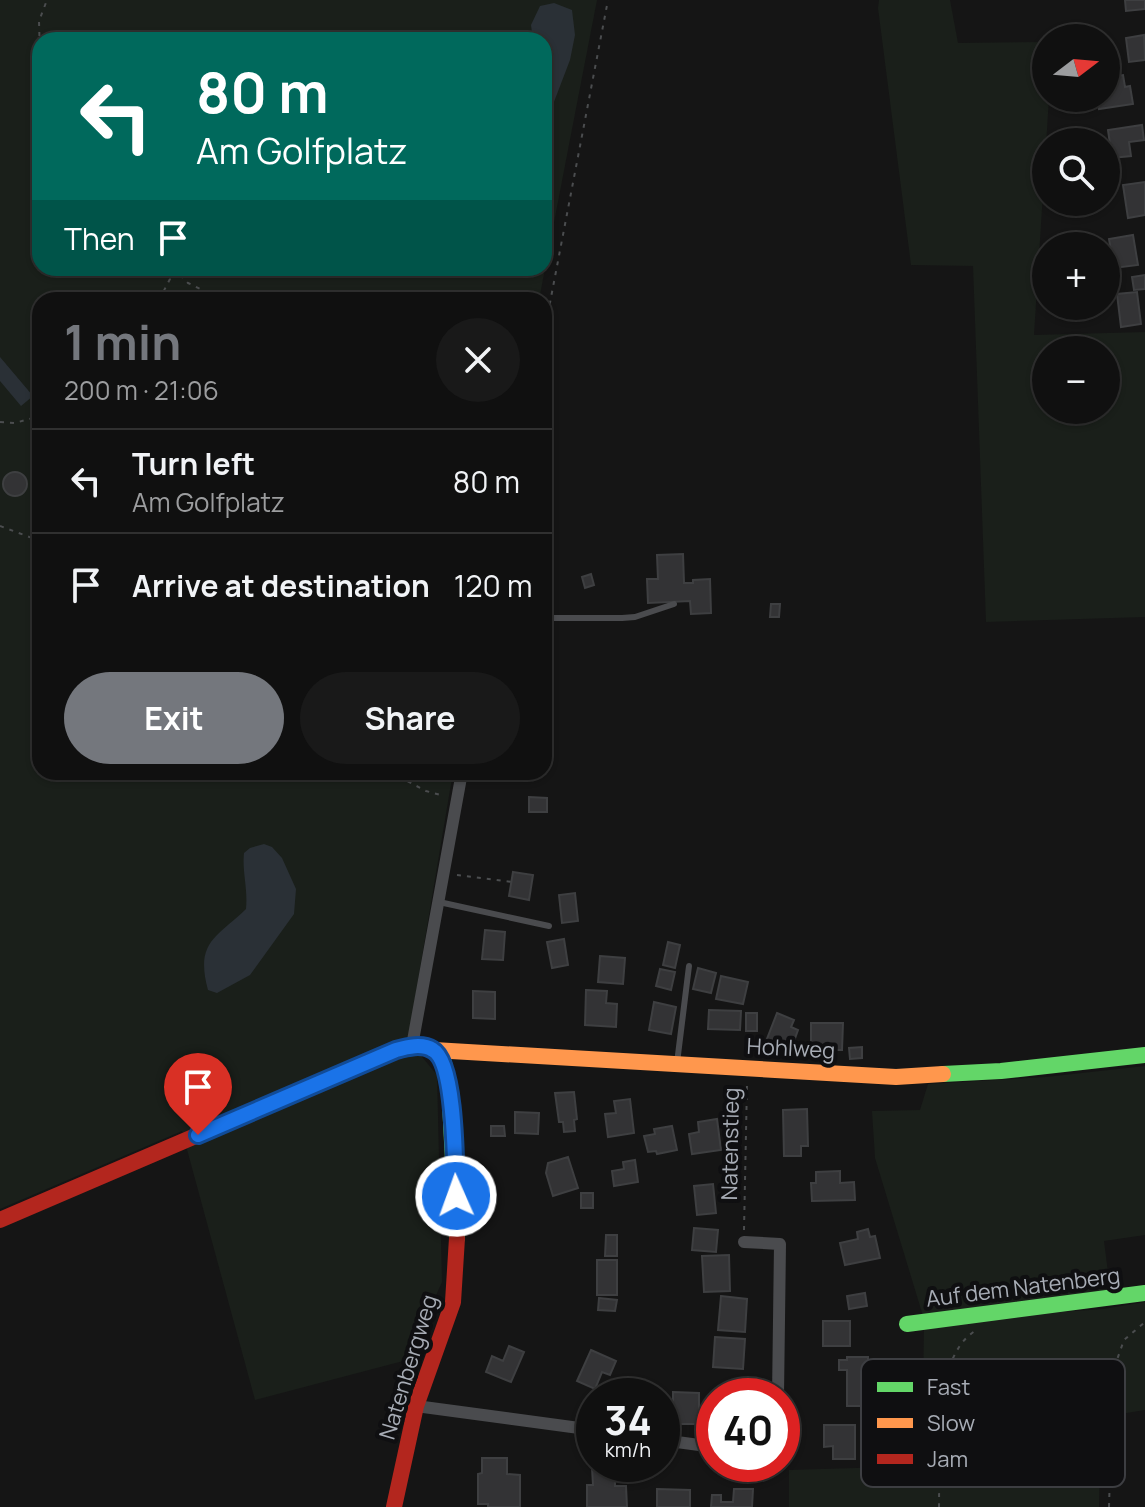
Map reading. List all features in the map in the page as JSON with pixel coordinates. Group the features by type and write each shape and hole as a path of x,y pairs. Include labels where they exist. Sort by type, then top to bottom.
{"street":[{"path":"0,1220 381,1056 412,1046 461,780"},
{"name":"Hohlweg","path":"412,1046 434,1050 896,1077 1001,1071 1145,1055"},
{"name":"Natenbergweg","path":"394,1507 416,1406 453,1302 457,1253 453,1131 449,1084 444,1063 434,1050"},
{"path":"744,1242 780,1244 778,1378"},
{"name":"Auf dem Natenberg","path":"907,1324 1145,1293"},
{"path":"416,1406 576,1428"}],"lane":[{"path":"552,618 622,618 674,604"},
{"path":"439,902 549,926"},
{"path":"677,1063 689,966"}],"path":[{"path":"39,32 39,21 47,0"},
{"path":"552,292 608,0"},
{"path":"180,276 207,292"},
{"path":"0,422 15,423 32,418"},
{"path":"0,526 32,538"},
{"path":"405,780 426,791 457,799"},
{"path":"444,872 512,882"},
{"name":"Natenstieg","path":"744,1222 747,1067"},
{"path":"1117,1359 1124,1340 1145,1322"},
{"path":"952,1359 956,1349 971,1333 981,1328"},
{"path":"939,1507 940,1487"},
{"path":"1109,1507 1110,1487"}],"shaded area":[{"path":"0,0 597,0 552,233 552,32 32,32 32,276 544,276 541,292 32,292 32,780 452,780 408,1040 437,1075 442,1282 407,1360 255,1400 182,1131 0,1209"},
{"path":"879,0 950,0 958,43 1032,42 1032,112 1048,112 1047,128 1032,128 1032,216 1042,216 1041,232 1032,232 1034,335 1145,332 1145,617 986,622 973,266 911,265"},
{"path":"554,3 572,10 575,35 570,60 552,107 552,32 532,32 531,25 540,6"},
{"path":"0,357 32,397 21,406 0,381"},
{"path":"264,844 272,847 282,858 296,889 294,914 250,975 217,993 208,990 204,961 206,951 217,935 246,909 244,853"},
{"path":"1145,1066 1145,1235 1104,1241 1111,1296 923,1316 875,1158 872,1111 920,1110 928,1084 1046,1077"},
{"path":"1145,1302 1145,1410 1125,1413 1125,1359 923,1359 924,1322 1103,1309"},
{"path":"861,1468 861,1487 1099,1487 1099,1507 789,1507 789,1482 800,1482 800,1470"}],"building":[{"path":"1125,0 1145,0 1145,9 1126,11"},
{"path":"1144,35 1145,60 1129,62 1126,38"},
{"path":"1120,75 1123,75 1125,87 1130,86 1133,104 1120,106"},
{"path":"1142,125 1144,140 1129,142 1131,156 1120,157 1120,128"},
{"path":"1145,182 1145,215 1128,218 1123,185"},
{"path":"1133,235 1138,265 1120,267 1120,237"},
{"path":"1145,275 1145,289 1134,290 1132,277"},
{"path":"1137,292 1141,324 1121,327 1120,294"},
{"path":"15,472 24,475 27,484 24,493 15,496 6,493 3,484 6,475"},
{"path":"683,554 684,583 710,579 711,613 691,614 690,601 648,603 647,579 658,579 657,555"},
{"path":"591,574 594,585 585,588 582,577"},
{"path":"771,604 780,604 779,617 770,617"},
{"path":"529,797 547,798 547,812 529,812"},
{"path":"513,872 533,875 529,900 509,896"},
{"path":"575,893 578,921 562,923 559,895"},
{"path":"485,930 505,932 503,960 482,959"},
{"path":"564,939 568,965 552,968 547,942"},
{"path":"668,942 680,945 675,968 663,965"},
{"path":"600,956 625,958 623,984 598,982"},
{"path":"698,968 716,973 711,993 693,989"},
{"path":"660,969 675,972 671,990 656,986"},
{"path":"721,976 748,982 743,1004 716,999"},
{"path":"586,990 607,991 606,1003 617,1004 616,1027 585,1025"},
{"path":"473,991 495,992 495,1019 473,1018"},
{"path":"654,1002 676,1007 671,1034 649,1030"},
{"path":"709,1010 741,1011 740,1030 708,1029"},
{"path":"746,1013 757,1013 757,1031 746,1031"},
{"path":"777,1013 794,1020 791,1027 798,1030 793,1044 786,1041 782,1051 765,1044"},
{"path":"811,1023 843,1023 842,1050 811,1050"},
{"path":"862,1047 862,1058 850,1059 849,1048"},
{"path":"574,1092 575,1131 564,1132 563,1122 559,1122 555,1093"},
{"path":"630,1099 634,1133 608,1137 605,1114 616,1113 614,1101"},
{"path":"807,1109 808,1146 801,1146 801,1156 784,1156 783,1110"},
{"path":"515,1112 539,1113 538,1134 515,1133"},
{"path":"717,1119 721,1150 692,1154 689,1134 699,1132 698,1122"},
{"path":"491,1126 504,1126 505,1136 491,1136"},
{"path":"672,1126 677,1150 657,1154 656,1151 648,1152 644,1136 655,1134 654,1129"},
{"path":"568,1157 578,1188 553,1196 546,1173 548,1163"},
{"path":"635,1160 638,1182 614,1186 612,1171 624,1169 623,1162"},
{"path":"840,1171 840,1183 854,1182 855,1200 812,1201 811,1183 816,1183 816,1172"},
{"path":"713,1184 716,1213 697,1215 694,1186"},
{"path":"581,1193 593,1193 593,1208 581,1208"},
{"path":"694,1228 718,1230 716,1252 692,1250"},
{"path":"868,1229 870,1237 875,1236 880,1258 845,1265 840,1243 858,1239 857,1232"},
{"path":"606,1235 617,1235 617,1256 605,1256"},
{"path":"729,1255 730,1291 704,1292 702,1256"},
{"path":"597,1260 617,1260 617,1295 597,1295"},
{"path":"865,1293 867,1306 849,1309 847,1296"},
{"path":"721,1296 747,1299 745,1332 718,1330"},
{"path":"599,1298 617,1300 615,1311 598,1310"},
{"path":"823,1321 850,1321 850,1346 823,1346"},
{"path":"715,1337 745,1339 743,1369 713,1367"},
{"path":"509,1346 524,1352 511,1382 486,1372 492,1356 503,1361"},
{"path":"591,1350 616,1361 610,1375 602,1372 600,1378 578,1378"},
{"path":"847,1357 868,1357 861,1359 861,1406 847,1406 847,1370 839,1370 839,1360 847,1360"},
{"path":"680,1392 696,1393 696,1424 680,1424"},
{"path":"824,1425 855,1425 855,1459 833,1459 833,1446 824,1447"},
{"path":"482,1458 507,1458 507,1474 520,1475 520,1507 478,1504 478,1474 482,1473"},
{"path":"593,1482 615,1482 615,1486 626,1486 627,1507 587,1507 587,1485 593,1485"},
{"path":"657,1489 690,1490 690,1507 657,1507"},
{"path":"734,1489 753,1489 752,1507 711,1507 712,1495 721,1495 721,1502 733,1502"}],"traffic: fast":[{"path":"434,1050 444,1063 449,1084 457,1238"},
{"path":"943,1074 1001,1071 1145,1055"},
{"path":"907,1324 1145,1293"}],"traffic: slow":[{"path":"328,1079 412,1046 434,1050 896,1077 943,1074"}],"traffic: jam":[{"path":"0,1220 328,1079"},
{"path":"394,1507 416,1406 453,1302 457,1238"}],"route":[{"path":"198,1135 396,1050 412,1046 434,1050 444,1063 449,1084 456,1196"}]}
